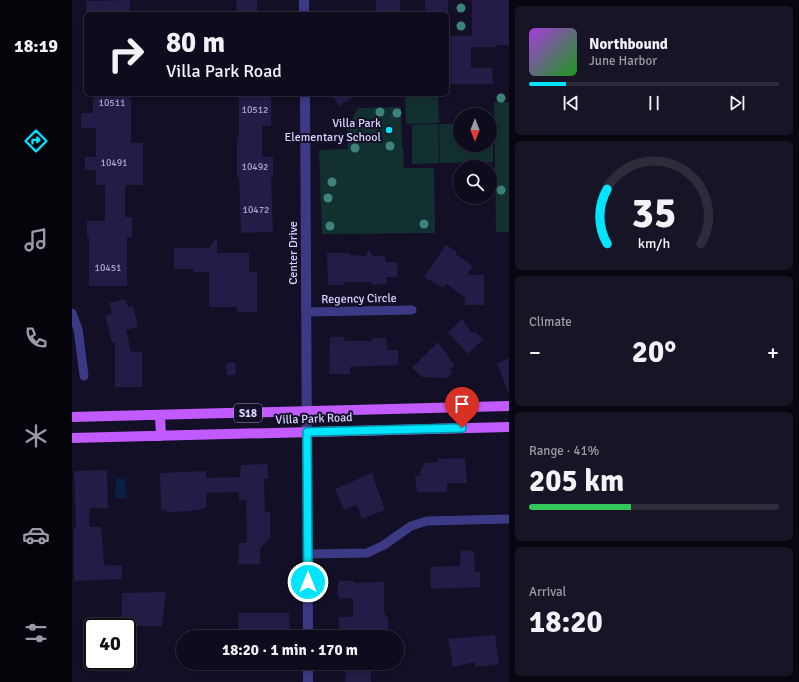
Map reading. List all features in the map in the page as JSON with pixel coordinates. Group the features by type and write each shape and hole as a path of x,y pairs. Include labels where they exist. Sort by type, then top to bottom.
{"main road":[{"name":"Villa Park Road","path":"72,417 509,406"},
{"path":"160,415 161,436"},
{"name":"Villa Park Road","path":"72,438 509,427"}],"street":[{"path":"304,0 304,12"},
{"name":"Center Drive","path":"305,96 307,432"},
{"name":"Regency Circle","path":"306,312 412,310"},
{"path":"72,313 78,329 84,376"},
{"path":"307,432 308,630"},
{"path":"308,554 367,553 384,545 411,526 427,521 509,519"},
{"path":"308,670 308,682"}],"green space":[{"path":"405,96 438,96 439,123 406,124"},
{"path":"494,102 509,102 509,232 496,232 497,160 495,160 495,152 497,152 497,108 494,108"},
{"path":"401,107 404,168 434,168 435,233 322,234 319,150 348,149 347,129 358,108"},
{"path":"438,124 439,163 412,164 412,125"},
{"path":"439,124 453,124 453,152 493,152 493,160 453,160 453,163 440,163"}],"water":[{"path":"116,478 125,479 126,498 115,498"}],"building":[{"path":"130,0 130,12 86,12 86,1"},
{"path":"237,0 257,0 257,12 236,12"},
{"path":"376,0 400,0 400,12 376,12"},
{"path":"425,0 448,0 448,12 425,12"},
{"path":"472,0 509,0 509,45 497,45 497,47 471,47 471,68 492,68 493,84 449,84 449,36 472,36"},
{"path":"93,96 131,96 131,143 143,143 143,185 125,185 125,217 132,217 132,237 127,237 127,286 89,286 89,237 87,237 87,221 105,221 105,185 96,185 96,170 85,170 85,157 96,157 96,128 81,128 81,113 93,113"},
{"path":"239,96 271,96 271,126 262,126 262,157 273,157 273,177 271,177 273,232 241,233 239,177 237,177 237,137 239,137"},
{"path":"332,96 356,96 339,106"},
{"path":"217,237 217,253 249,253 249,272 257,272 257,312 237,312 237,307 209,307 209,272 194,272 194,269 174,269 174,248 209,248"},
{"path":"446,245 456,251 456,254 473,266 467,275 484,275 484,305 465,305 465,298 447,284 443,288 424,277"},
{"path":"369,250 373,256 385,256 386,262 397,262 398,277 386,277 387,284 372,285 372,282 344,282 344,285 328,285 327,253 349,253 350,255 365,256"},
{"path":"125,299 128,307 133,306 138,327 126,330 131,352 142,352 142,387 115,387 115,342 112,343 105,316 112,314 109,303"},
{"path":"462,319 472,333 474,331 483,339 468,354 448,333"},
{"path":"330,337 344,337 345,341 372,341 372,338 386,338 387,350 398,350 398,365 350,367 350,374 329,374"},
{"path":"438,342 455,366 451,368 452,373 447,378 422,377 412,368"},
{"path":"509,358 509,393 508,393 497,363"},
{"path":"235,362 236,375 227,375 226,363"},
{"path":"465,458 467,483 447,483 447,492 417,492 415,476 420,476 421,469 425,463 438,462 438,459"},
{"path":"267,464 268,479 264,479 265,512 270,512 270,538 260,548 260,564 238,564 239,543 247,543 246,500 239,501 239,492 206,493 206,508 191,511 168,512 161,509 160,473 206,471 206,478 240,477 241,465"},
{"path":"107,470 108,508 90,508 89,527 101,527 104,565 122,566 122,579 74,581 74,528 76,528 74,471"},
{"path":"372,473 385,510 362,519 357,505 344,510 335,489"},
{"path":"461,550 474,551 475,572 480,572 480,587 431,589 430,567 460,566"},
{"path":"339,581 354,581 354,583 384,582 384,612 385,617 388,617 388,629 339,630 339,617 353,617 353,598 339,599 339,595 337,595"},
{"path":"166,592 162,626 136,626 136,618 122,618 122,593"},
{"path":"238,613 289,613 290,630 239,630"},
{"path":"495,635 499,664 475,667 475,662 453,667 448,639"},
{"path":"346,670 371,670 371,682 345,682"}],"place":[{"name":"Villa Park Elementary School","path":"389,130"}],"route":[{"path":"308,582 307,432 462,428"}]}
